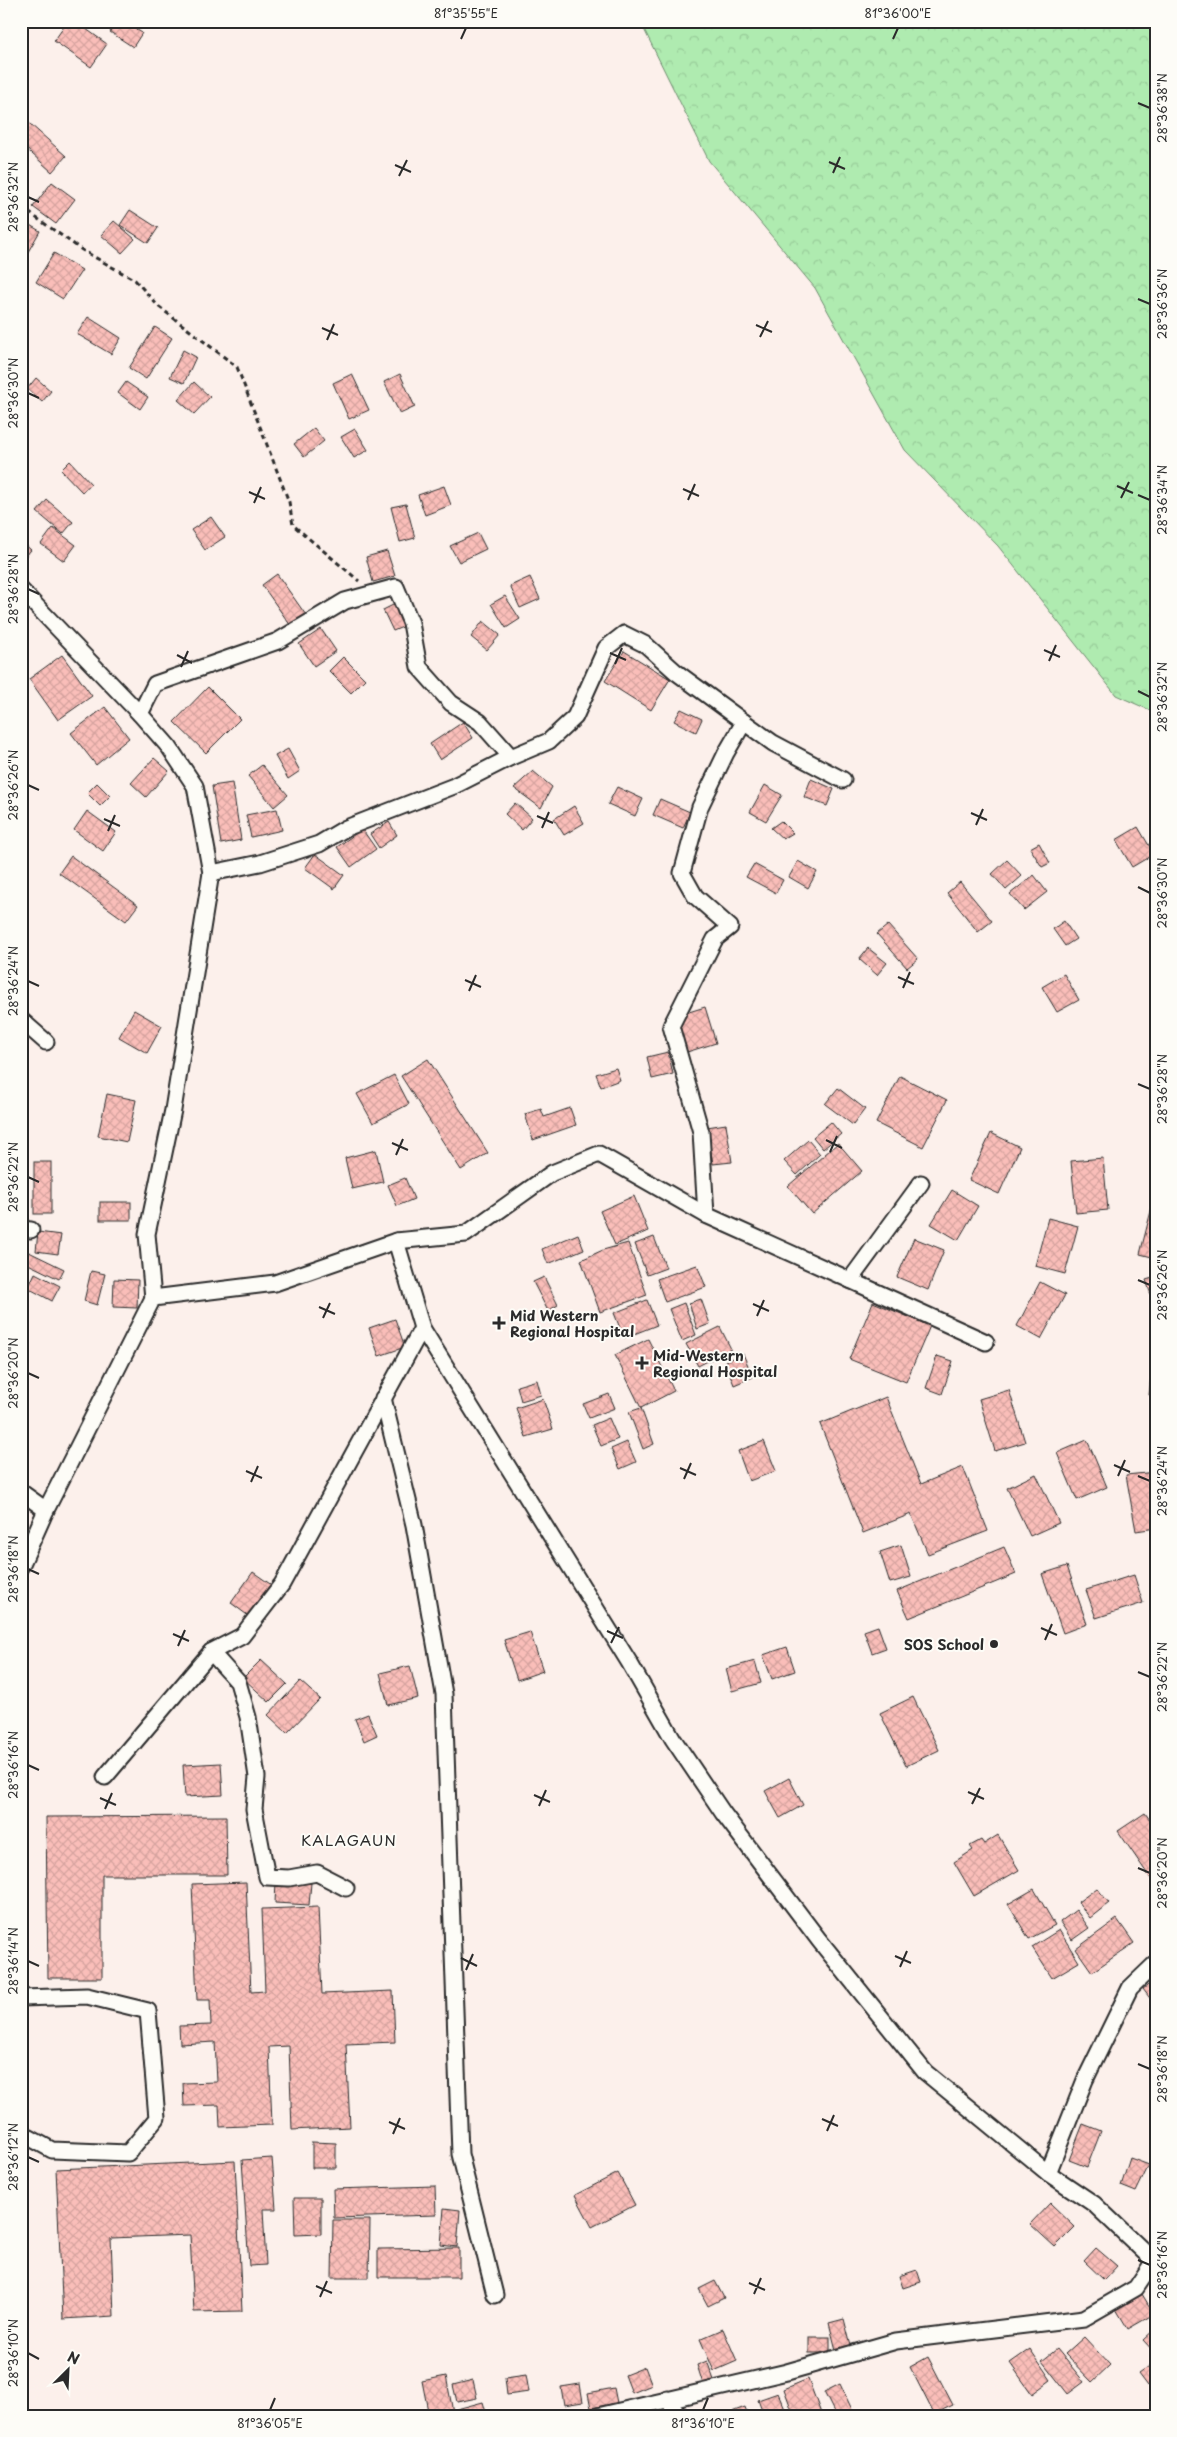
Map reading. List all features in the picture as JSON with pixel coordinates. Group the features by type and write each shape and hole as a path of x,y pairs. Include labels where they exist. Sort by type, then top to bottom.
{"street":[{"path":"140,714 155,684 278,641 345,601 396,587 411,623 419,667 451,703 480,722 511,757"},
{"path":"21,590 140,714 169,747 195,786 211,874 173,1110 147,1234 153,1298 46,1510 21,1566"},
{"path":"211,874 260,863 319,844 346,828 454,786 511,757 549,741 575,717 606,648 624,634 646,645 676,672 773,743 843,780"},
{"path":"706,1215 701,1132 671,1026 715,939 730,927 695,896 682,873 700,807 726,753 744,722"},
{"path":"21,1020 46,1042"},
{"path":"153,1298 275,1283 396,1241 466,1234 552,1173 599,1154 706,1215 986,1342"},
{"path":"850,1280 921,1183"},
{"path":"396,1241 422,1328 629,1662 674,1739 724,1813 819,1940 925,2072 1048,2173 1094,2204 1155,2262 1136,2288 1084,2318 896,2341 787,2372 598,2416"},
{"path":"105,1777 211,1652 242,1636 282,1584 422,1328"},
{"path":"383,1398 414,1525 444,1694 460,2154 494,2294"},
{"path":"21,1492 46,1510"},
{"path":"211,1652 238,1682 248,1717 256,1777 255,1816 267,1877 289,1878 317,1873 346,1888"},
{"path":"1048,2173 1085,2080 1130,1988 1156,1963"},
{"path":"21,1998 87,1996 148,2011 157,2118 128,2153 52,2150 21,2133"},
{"path":"667,2399 680,2416"}],"path":[{"path":"21,207 82,250 135,280 158,306 237,367 289,502 293,525 373,593"}],"green space":[{"path":"640,21 1156,21 1156,713 1116,695 998,546 905,450 815,288 709,161"}],"building":[{"path":"68,21 75,21 107,44 91,67 54,41"},
{"path":"117,21 124,21 142,33 133,47 110,32"},
{"path":"21,116 66,156 52,172 21,144"},
{"path":"52,182 75,199 56,224 33,207"},
{"path":"130,210 158,228 148,243 120,225"},
{"path":"21,220 40,231 21,264"},
{"path":"114,221 135,239 122,253 101,235"},
{"path":"54,253 82,270 63,299 36,282"},
{"path":"88,317 121,338 111,354 77,334"},
{"path":"155,327 172,338 146,379 129,368"},
{"path":"183,350 196,357 184,383 170,377"},
{"path":"352,374 369,410 349,419 333,383"},
{"path":"400,374 415,407 400,414 384,382"},
{"path":"36,378 51,391 42,402 27,389"},
{"path":"126,382 148,397 140,409 118,393"},
{"path":"194,382 210,397 194,414 178,400"},
{"path":"314,428 324,441 304,457 294,444"},
{"path":"355,429 368,450 354,458 341,437"},
{"path":"70,461 91,484 82,492 61,470"},
{"path":"444,486 451,505 425,515 418,495"},
{"path":"47,500 73,522 63,534 37,512"},
{"path":"406,504 415,538 400,542 391,507"},
{"path":"211,517 225,537 205,550 191,530"},
{"path":"53,528 76,545 64,561 41,544"},
{"path":"478,533 486,549 459,562 450,546"},
{"path":"21,541 31,550 23,559 21,557"},
{"path":"387,551 395,576 373,582 366,557"},
{"path":"277,574 308,618 293,629 262,585"},
{"path":"530,577 540,599 520,608 510,586"},
{"path":"505,596 520,619 506,628 491,604"},
{"path":"395,604 405,626 393,631 383,610"},
{"path":"483,621 500,635 487,650 471,637"},
{"path":"321,629 336,651 314,666 299,644"},
{"path":"624,651 670,679 651,710 605,681"},
{"path":"62,655 92,696 58,720 29,679"},
{"path":"343,657 365,679 351,693 329,671"},
{"path":"208,687 240,719 206,753 174,722"},
{"path":"105,707 129,738 96,765 71,733"},
{"path":"681,709 702,719 696,732 674,721"},
{"path":"463,722 473,738 440,760 430,744"},
{"path":"288,749 300,771 288,779 275,756"},
{"path":"154,758 169,771 146,797 131,783"},
{"path":"262,765 288,795 274,807 248,776"},
{"path":"533,771 552,787 541,808 514,788"},
{"path":"811,779 834,789 827,806 804,797"},
{"path":"97,783 110,796 100,806 87,793"},
{"path":"232,783 241,840 221,844 212,786"},
{"path":"765,785 782,795 766,821 750,812"},
{"path":"617,787 643,799 635,816 608,804"},
{"path":"660,799 690,812 683,828 653,815"},
{"path":"515,803 532,818 522,830 505,814"},
{"path":"574,806 584,823 564,835 554,819"},
{"path":"277,809 282,830 251,837 246,815"},
{"path":"87,811 116,832 103,851 74,830"},
{"path":"781,821 793,833 783,839 771,828"},
{"path":"389,822 397,835 379,848 370,834"},
{"path":"1138,827 1154,854 1132,867 1116,840"},
{"path":"362,829 376,849 351,867 337,847"},
{"path":"1039,843 1050,863 1042,867 1030,848"},
{"path":"315,854 344,875 334,889 305,868"},
{"path":"71,856 138,905 126,921 59,873"},
{"path":"1007,860 1022,876 1006,890 992,874"},
{"path":"798,861 817,872 808,888 789,877"},
{"path":"754,864 783,880 776,893 746,877"},
{"path":"1034,875 1047,892 1024,910 1010,894"},
{"path":"960,882 992,921 978,932 947,893"},
{"path":"1064,921 1076,939 1065,946 1053,929"},
{"path":"888,925 918,959 907,968 877,934"},
{"path":"868,948 887,963 877,975 859,959"},
{"path":"1064,974 1079,1000 1057,1012 1042,987"},
{"path":"705,1007 716,1043 687,1052 676,1016"},
{"path":"134,1010 162,1026 147,1053 119,1037"},
{"path":"668,1052 673,1074 652,1079 647,1057"},
{"path":"428,1059 488,1153 461,1170 401,1076"},
{"path":"616,1068 620,1080 601,1087 596,1074"},
{"path":"394,1075 409,1104 373,1123 357,1094"},
{"path":"900,1076 947,1100 923,1147 876,1123"},
{"path":"838,1088 865,1109 853,1125 825,1104"},
{"path":"107,1094 136,1100 127,1142 98,1136"},
{"path":"570,1108 576,1125 533,1140 525,1114 541,1109 544,1117"},
{"path":"831,1122 841,1134 823,1149 813,1137"},
{"path":"726,1124 732,1162 713,1164 707,1127"},
{"path":"991,1133 1020,1147 999,1194 969,1180"},
{"path":"808,1140 820,1154 797,1175 784,1161"},
{"path":"838,1143 862,1171 812,1214 788,1186"},
{"path":"376,1150 383,1182 352,1189 345,1158"},
{"path":"1103,1158 1108,1210 1076,1213 1071,1161"},
{"path":"34,1162 51,1162 51,1214 34,1214"},
{"path":"405,1178 414,1199 397,1206 388,1185"},
{"path":"952,1190 978,1206 958,1240 931,1224"},
{"path":"634,1196 648,1231 615,1245 600,1211"},
{"path":"21,1200 29,1201 28,1221 21,1220"},
{"path":"100,1202 131,1202 131,1220 100,1220"},
{"path":"1153,1203 1156,1204 1156,1258 1140,1254"},
{"path":"1048,1218 1078,1226 1065,1274 1035,1266"},
{"path":"38,1232 61,1235 58,1254 36,1251"},
{"path":"578,1234 584,1249 548,1264 542,1249"},
{"path":"654,1237 666,1268 647,1275 635,1244"},
{"path":"914,1238 944,1250 928,1290 897,1277"},
{"path":"628,1243 647,1295 600,1312 581,1260 603,1250"},
{"path":"29,1252 64,1269 59,1279 24,1262"},
{"path":"697,1265 706,1287 665,1302 657,1279"},
{"path":"91,1271 105,1274 97,1305 84,1301"},
{"path":"35,1273 60,1286 52,1301 28,1288"},
{"path":"544,1277 558,1305 548,1311 533,1282"},
{"path":"1156,1277 1156,1310 1146,1280"},
{"path":"114,1279 138,1280 137,1308 113,1307"},
{"path":"1040,1282 1065,1295 1041,1339 1017,1326"},
{"path":"701,1299 710,1324 697,1329 689,1303"},
{"path":"647,1300 657,1325 624,1338 614,1313"},
{"path":"873,1302 930,1326 906,1382 849,1359"},
{"path":"684,1303 696,1335 682,1341 669,1309"},
{"path":"395,1319 405,1347 379,1356 369,1328"},
{"path":"720,1327 731,1349 698,1366 686,1344"},
{"path":"648,1339 674,1391 641,1408 615,1355"},
{"path":"1154,1345 1156,1345 1156,1396 1149,1395"},
{"path":"743,1354 753,1377 734,1385 725,1361"},
{"path":"937,1356 953,1361 942,1394 926,1388"},
{"path":"537,1380 541,1395 521,1401 517,1386"},
{"path":"1009,1390 1025,1442 995,1451 979,1399"},
{"path":"609,1394 615,1408 589,1418 583,1404"},
{"path":"886,1397 921,1484 963,1467 988,1531 928,1554 911,1514 863,1533 820,1424"},
{"path":"543,1399 553,1429 526,1437 516,1408"},
{"path":"641,1408 654,1444 643,1449 629,1412"},
{"path":"609,1418 618,1439 601,1446 592,1425"},
{"path":"1087,1440 1107,1487 1077,1500 1057,1453"},
{"path":"764,1441 776,1471 749,1481 738,1451"},
{"path":"627,1442 636,1462 620,1469 611,1449"},
{"path":"1156,1472 1156,1528 1136,1531 1126,1475"},
{"path":"1036,1474 1059,1523 1030,1536 1007,1488"},
{"path":"901,1545 911,1577 890,1583 880,1552"},
{"path":"1004,1547 1016,1574 909,1618 897,1591"},
{"path":"1067,1566 1087,1624 1063,1633 1042,1574"},
{"path":"253,1572 273,1586 250,1617 231,1603"},
{"path":"1134,1575 1143,1603 1096,1618 1086,1590"},
{"path":"878,1626 886,1648 872,1653 864,1631"},
{"path":"530,1632 543,1671 517,1680 504,1640"},
{"path":"787,1647 795,1671 772,1679 763,1655"},
{"path":"261,1660 287,1684 269,1702 243,1678"},
{"path":"755,1661 761,1683 732,1691 726,1669"},
{"path":"410,1666 418,1698 388,1705 380,1673"},
{"path":"300,1681 320,1699 287,1733 268,1715"},
{"path":"913,1697 939,1750 906,1766 880,1713"},
{"path":"368,1714 377,1735 364,1741 355,1719"},
{"path":"221,1763 223,1795 185,1797 183,1765"},
{"path":"789,1778 803,1805 780,1818 765,1791"},
{"path":"1145,1813 1156,1828 1156,1880 1153,1882 1118,1831"},
{"path":"226,1816 227,1875 102,1875 102,1978 48,1978 46,1817"},
{"path":"998,1835 1019,1870 974,1896 954,1862 973,1850 970,1846 981,1840 984,1844"},
{"path":"276,1881 311,1883 309,1905 275,1903"},
{"path":"246,1882 251,1992 265,1991 262,1909 318,1907 322,1994 393,1991 395,2042 346,2044 350,2127 292,2130 289,2046 269,2047 272,2125 220,2127 219,2105 184,2106 183,2083 217,2082 215,2042 180,2044 179,2026 211,2025 210,2000 197,2000 192,1884"},
{"path":"1097,1888 1109,1903 1090,1918 1078,1902"},
{"path":"1034,1889 1055,1925 1029,1939 1008,1904"},
{"path":"1076,1910 1089,1928 1072,1940 1060,1922"},
{"path":"1117,1919 1134,1943 1092,1972 1076,1949"},
{"path":"1059,1930 1079,1962 1052,1978 1032,1947"},
{"path":"1156,1979 1156,2004 1155,2005 1143,1989"},
{"path":"1083,2124 1101,2131 1087,2167 1069,2160"},
{"path":"312,2142 336,2143 336,2168 312,2168"},
{"path":"272,2158 276,2209 263,2209 266,2265 249,2266 242,2160"},
{"path":"1130,2158 1149,2165 1136,2192 1121,2186"},
{"path":"235,2161 242,2311 194,2312 190,2235 111,2238 114,2316 63,2319 56,2169"},
{"path":"618,2173 635,2205 592,2227 575,2195"},
{"path":"435,2186 436,2215 334,2218 333,2189"},
{"path":"294,2198 321,2198 321,2234 295,2235"},
{"path":"1050,2203 1075,2227 1055,2247 1030,2224"},
{"path":"444,2208 460,2210 457,2247 441,2245"},
{"path":"333,2220 370,2220 369,2278 332,2278"},
{"path":"459,2248 459,2277 378,2277 378,2249"},
{"path":"1096,2248 1117,2266 1104,2280 1084,2261"},
{"path":"917,2270 921,2282 903,2288 899,2276"},
{"path":"715,2281 724,2298 708,2306 699,2289"},
{"path":"1142,2294 1154,2314 1128,2329 1116,2309"},
{"path":"844,2319 851,2346 836,2350 829,2323"},
{"path":"1156,2328 1156,2354 1143,2340"},
{"path":"723,2329 737,2361 714,2371 700,2339"},
{"path":"809,2337 830,2337 830,2353 809,2353"},
{"path":"1084,2337 1110,2365 1092,2382 1065,2354"},
{"path":"1030,2349 1051,2380 1032,2394 1010,2363"},
{"path":"1057,2349 1084,2382 1068,2394 1042,2361"},
{"path":"928,2357 953,2405 934,2414 910,2367"},
{"path":"707,2361 714,2380 703,2384 697,2365"},
{"path":"1155,2362 1156,2379 1147,2386 1138,2374"},
{"path":"645,2367 652,2385 632,2393 625,2375"},
{"path":"526,2375 529,2392 507,2395 505,2378"},
{"path":"446,2376 453,2412 429,2416 422,2381"},
{"path":"808,2379 822,2416 794,2416 784,2389"},
{"path":"473,2380 477,2398 457,2402 453,2385"},
{"path":"580,2384 583,2402 564,2405 561,2387"},
{"path":"840,2384 855,2416 836,2416 824,2392"},
{"path":"614,2388 617,2403 591,2408 588,2393"},
{"path":"778,2393 788,2416 764,2416 758,2400"},
{"path":"483,2402 487,2416 459,2416 457,2409"},
{"path":"745,2407 748,2416 729,2416 729,2413"}],"place":[{"name":"Mid Western Regional Hospital","path":"499,1323"},
{"name":"Mid-Western Regional Hospital","path":"642,1363"},
{"name":"SOS School","path":"994,1644"}],"district":[{"name":"KALAGAUN","path":"349,1839"}]}
